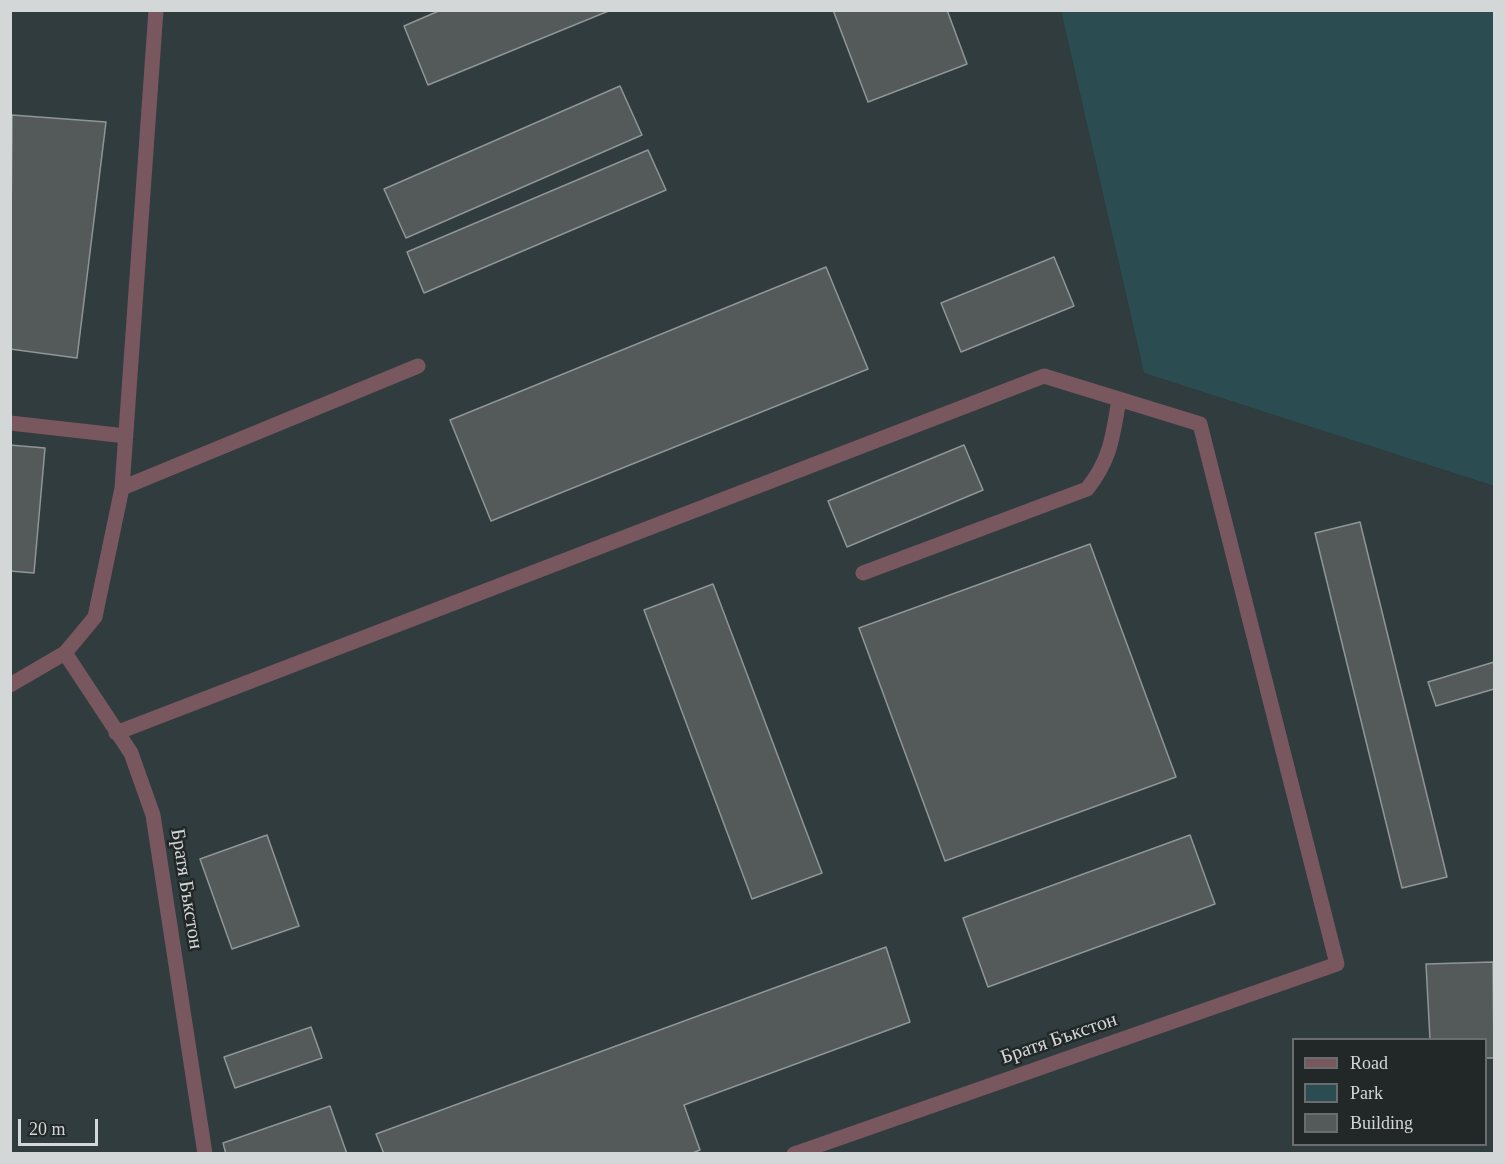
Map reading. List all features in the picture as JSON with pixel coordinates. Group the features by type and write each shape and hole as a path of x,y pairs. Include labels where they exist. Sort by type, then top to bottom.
{"street":[{"path":"10,685 65,653 95,617 122,488 156,10"},
{"path":"122,488 418,366"},
{"path":"116,734 1044,376 1119,399 1109,454 1100,472 1087,489 863,573"},
{"name":"Братя Бъкстон","path":"794,1154 1337,964 1200,424 1119,399"},
{"path":"10,423 126,436"},
{"name":"Братя Бъкстон","path":"65,653 116,734 131,753 153,816 205,1154"}],"shaded area":[{"path":"10,11 1061,11 1144,373 1494,486 1494,1153 11,1153"}],"green space":[{"path":"1061,11 1494,11 1494,486 1144,373"}],"building":[{"path":"441,10 611,10 428,85 404,26"},
{"path":"833,10 947,10 967,64 868,102"},
{"path":"620,86 642,135 406,238 384,189"},
{"path":"12,115 106,122 77,358 10,349"},
{"path":"648,150 666,190 424,293 407,252"},
{"path":"1054,257 1074,306 961,352 941,303"},
{"path":"826,267 868,369 491,521 450,420"},
{"path":"10,445 45,448 34,573 10,571"},
{"path":"964,445 983,490 847,547 828,501"},
{"path":"1360,522 1447,877 1402,888 1315,533"},
{"path":"1090,544 1176,777 945,861 859,628"},
{"path":"713,584 822,873 752,899 644,610"},
{"path":"1494,662 1494,689 1436,706 1428,682"},
{"path":"267,835 299,926 232,949 200,859"},
{"path":"1190,835 1215,904 988,987 963,918"},
{"path":"886,947 910,1022 684,1105 700,1150 690,1154 384,1154 376,1134"},
{"path":"1493,962 1494,1058 1487,1058 1487,1038 1430,1038 1426,964"},
{"path":"311,1027 322,1058 235,1088 224,1057"},
{"path":"330,1106 347,1154 226,1154 223,1143"}]}
